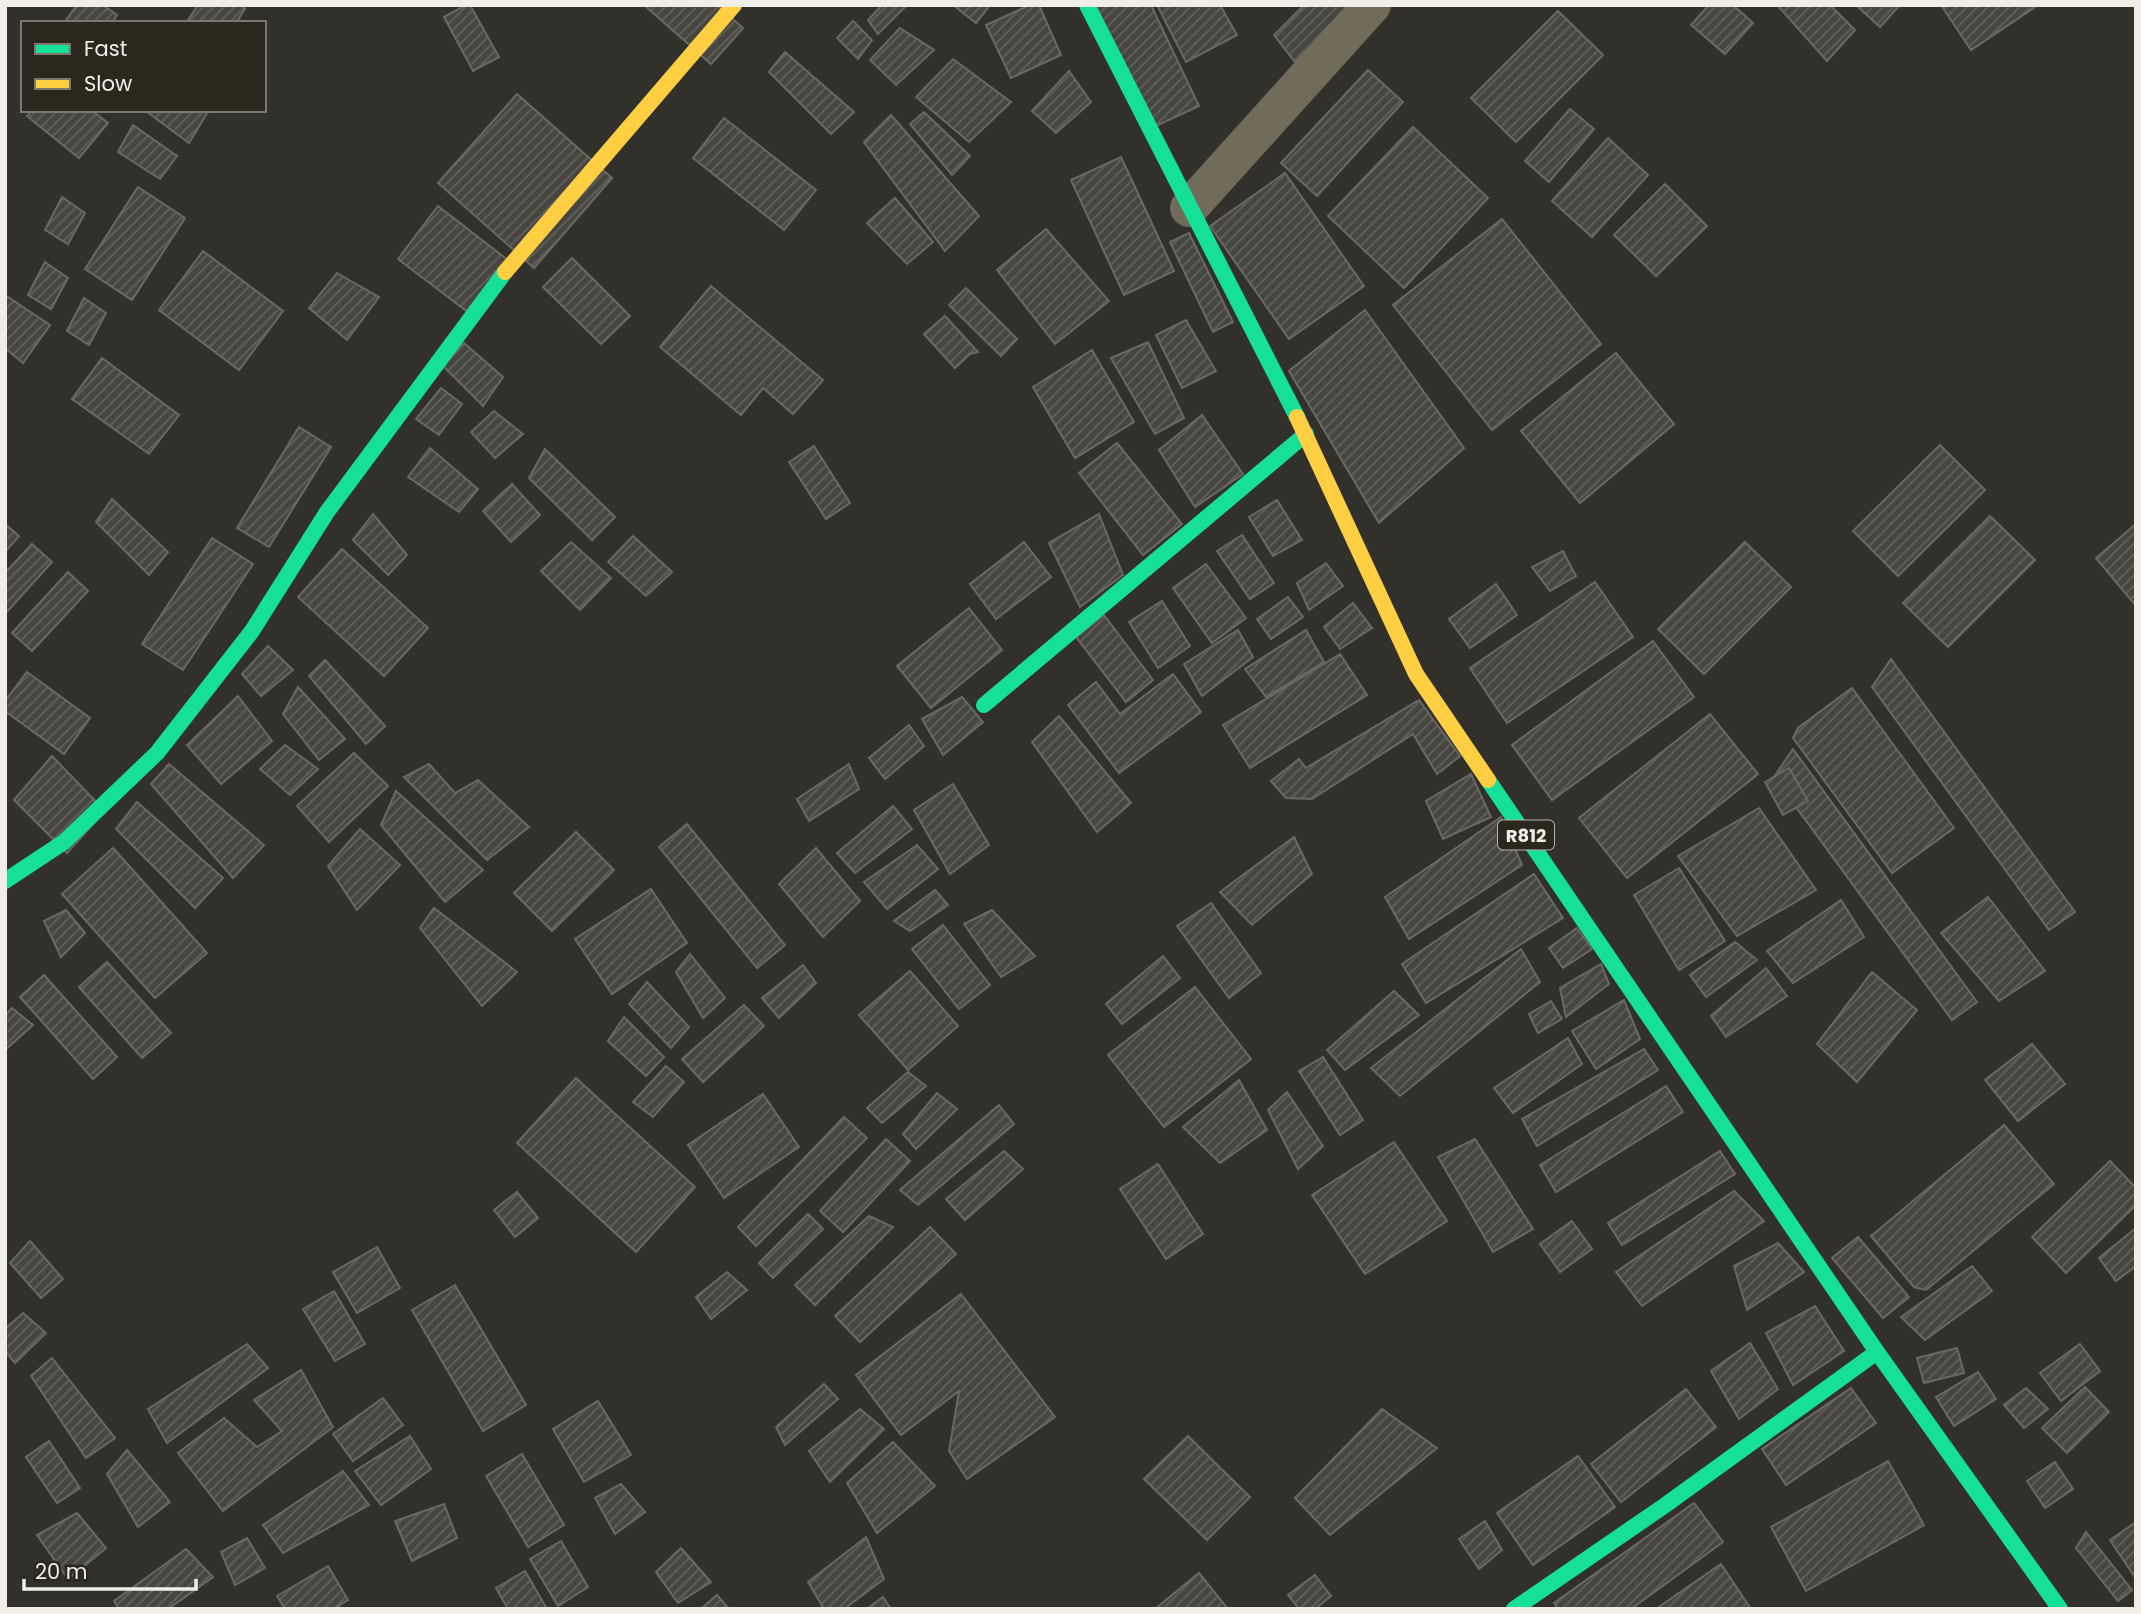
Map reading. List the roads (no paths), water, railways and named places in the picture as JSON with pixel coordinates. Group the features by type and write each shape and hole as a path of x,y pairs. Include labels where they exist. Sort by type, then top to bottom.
{"street":[{"path":"5,881 64,842 157,753 252,631 327,512 500,277 734,5"},
{"name":"R812","path":"1087,5 1306,435 1416,674 1877,1352 2060,1609"},
{"path":"1189,208 1372,5"},
{"path":"984,705 1306,435"},
{"path":"1514,1609 1664,1506 1877,1352"}]}
